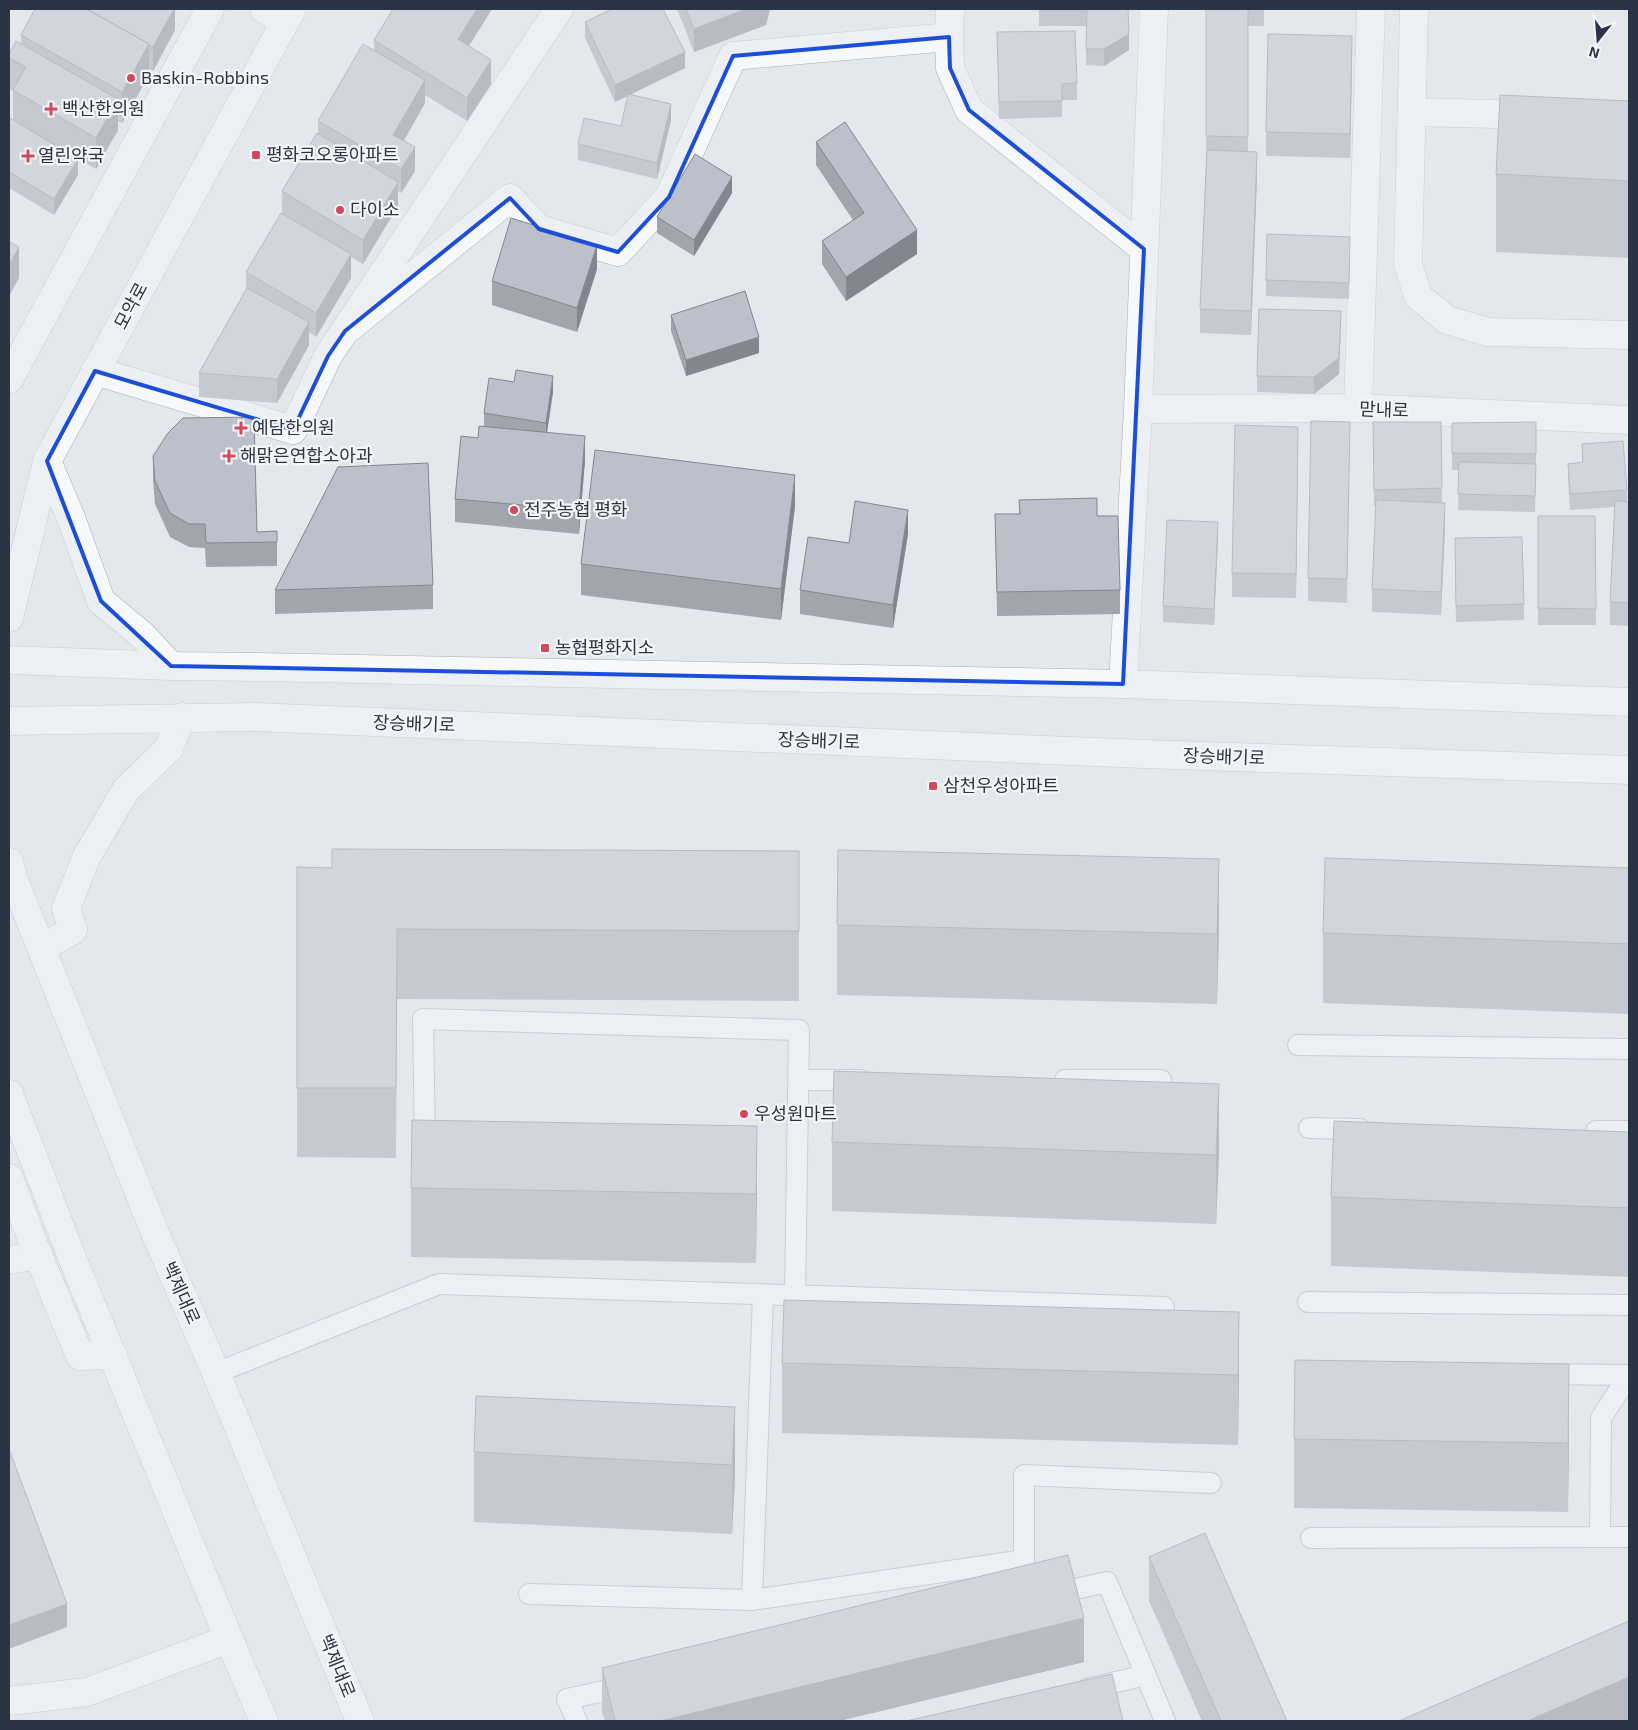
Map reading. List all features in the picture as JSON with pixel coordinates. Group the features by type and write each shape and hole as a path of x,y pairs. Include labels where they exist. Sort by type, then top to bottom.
{"street":[{"path":"9,379 210,9"},
{"path":"95,371 294,430 328,356 559,9"},
{"path":"950,9 950,68 968,110 1144,249"},
{"path":"1123,684 1138,409 1154,9"},
{"path":"1358,408 1372,9"},
{"path":"1414,9 1408,264 1418,296 1447,320 1488,332 1629,335"},
{"name":"모악로","path":"9,618 48,461 280,13"},
{"path":"345,330 510,198 539,229 618,252 669,197 733,56 949,37"},
{"path":"1412,112 1560,116"},
{"name":"맏내로","path":"1138,409 1358,408 1629,420"},
{"path":"48,461 101,601 142,635 172,666"},
{"path":"9,660 172,666 1123,684 1629,702"},
{"path":"42,948 73,930 66,908 87,856 126,790 169,748 182,717"},
{"name":"장승배기로","path":"9,721 255,717 1114,753 1629,770"},
{"name":"백제대로","path":"9,862 14,880 156,1236 216,1374 360,1721"},
{"path":"9,1094 71,1255 228,1639 264,1721"},
{"path":"9,1178 80,1356 113,1354"},
{"path":"9,1260 39,1255"},
{"path":"9,1701 87,1692 228,1639"}],"lane":[{"path":"444,1145 424,1145 424,1019 798,1030 795,1296"},
{"path":"1298,1045 1629,1050"},
{"path":"798,1080 876,1080"},
{"path":"1043,1080 1161,1080"},
{"path":"1309,1128 1377,1129"},
{"path":"1581,1131 1629,1131"},
{"path":"216,1374 439,1284 1164,1308"},
{"path":"752,1600 763,1295"},
{"path":"1308,1302 1629,1305"},
{"path":"1521,1374 1629,1375"},
{"path":"1600,1537 1601,1418 1629,1375"},
{"path":"529,1594 752,1600 1024,1560 1024,1475 1212,1483"},
{"path":"1311,1538 1629,1537"},
{"path":"1030,1599 1108,1582 1165,1721"},
{"path":"1070,1693 1146,1675"},
{"path":"577,1721 567,1699 644,1682"}],"highlighted area":[{"path":"949,37 950,68 969,110 1144,249 1123,684 171,666 101,601 47,461 95,371 293,430 328,356 345,331 510,198 539,229 618,252 669,197 733,56"}],"building":[{"path":"35,9 87,9 149,44 122,92 21,35"},
{"path":"87,9 174,9 153,47"},
{"path":"393,9 477,9 458,39 491,60 467,98 374,40"},
{"path":"612,9 663,9 685,52 615,85 585,22"},
{"path":"686,9 746,9 694,29"},
{"path":"1039,9 1128,9 1129,34 1104,49 1086,49 1087,10"},
{"path":"1206,9 1248,9 1248,137 1206,136"},
{"path":"1075,31 1077,83 1062,84 1062,101 999,102 997,32"},
{"path":"1268,34 1352,36 1350,134 1266,132"},
{"path":"16,41 118,99 96,138 13,90 26,67 9,58 9,54"},
{"path":"363,44 425,80 393,135 415,147 401,169 318,121"},
{"path":"628,94 671,104 657,163 578,144 584,118 621,126"},
{"path":"1500,95 1629,101 1629,181 1496,174"},
{"name":"열린약국","path":"10,118 78,159 54,199 9,172"},
{"path":"845,122 917,230 846,277 822,241 864,213 816,142"},
{"name":"다이소","path":"317,133 398,182 363,240 282,191"},
{"path":"1207,150 1257,152 1251,311 1200,309"},
{"path":"695,154 732,177 694,240 657,217"},
{"path":"281,213 351,254 316,313 246,272"},
{"path":"511,218 597,245 577,308 492,281"},
{"path":"1267,234 1350,237 1349,283 1266,280"},
{"path":"9,242 19,247 9,265"},
{"path":"247,288 309,322 277,379 199,373"},
{"path":"745,291 759,337 686,360 671,315"},
{"path":"1259,309 1341,311 1339,358 1314,377 1257,376"},
{"path":"516,370 553,376 546,423 484,413 489,378 514,382"},
{"path":"254,417 257,532 277,531 277,542 206,543 205,524 189,524 170,513 155,481 153,456 168,433 183,418"},
{"path":"1311,421 1350,422 1347,579 1308,578"},
{"path":"1373,422 1441,422 1442,488 1374,490"},
{"path":"1536,422 1536,454 1452,453 1452,423"},
{"path":"1235,425 1298,427 1296,574 1232,573"},
{"path":"479,426 585,436 579,510 455,499 461,436 478,438"},
{"path":"1623,441 1627,490 1570,494 1568,464 1583,462 1582,444"},
{"path":"595,450 795,475 781,589 581,564"},
{"path":"1459,462 1536,464 1535,496 1458,494"},
{"path":"428,463 433,585 275,590 338,467"},
{"path":"1097,498 1097,516 1118,516 1120,590 997,592 995,514 1020,514 1019,500"},
{"path":"1376,500 1445,503 1441,592 1372,589"},
{"path":"855,501 908,510 893,605 800,590 808,537 849,543"},
{"path":"1615,501 1629,502 1629,603 1610,602"},
{"path":"1538,516 1595,516 1596,609 1538,608"},
{"path":"1167,520 1218,522 1214,609 1163,606"},
{"path":"1522,537 1524,604 1456,606 1455,538"},
{"path":"332,849 799,851 799,931 397,929 396,1088 297,1088 297,867 332,868"},
{"path":"838,850 1219,859 1217,934 837,925"},
{"path":"1325,858 1629,868 1629,944 1323,933"},
{"path":"834,1071 1219,1084 1216,1155 832,1142"},
{"path":"412,1120 757,1126 756,1194 411,1188"},
{"path":"1334,1121 1629,1132 1629,1208 1331,1197"},
{"path":"784,1300 1239,1312 1238,1375 782,1363"},
{"path":"1295,1360 1569,1364 1568,1443 1294,1439"},
{"path":"476,1396 735,1407 732,1465 474,1452"},
{"path":"9,1449 67,1604 9,1625"},
{"path":"1205,1533 1287,1721 1221,1721 1149,1557"},
{"path":"1068,1555 1084,1618 660,1721 615,1721 602,1668"},
{"path":"1629,1621 1629,1677 1527,1721 1399,1721"},
{"path":"1112,1674 1123,1721 906,1721"}],"place":[{"name":"Baskin-Robbins","path":"131,78"},
{"name":"백산한의원","path":"51,109"},
{"name":"평화코오롱아파트","path":"256,155"},
{"name":"열린약국","path":"28,156"},
{"name":"다이소","path":"340,210"},
{"name":"예담한의원","path":"241,428"},
{"name":"해맑은연합소아과","path":"229,456"},
{"name":"전주농협 평화","path":"514,510"},
{"name":"농협평화지소","path":"545,648"},
{"name":"삼천우성아파트","path":"933,786"},
{"name":"우성원마트","path":"744,1114"}]}
